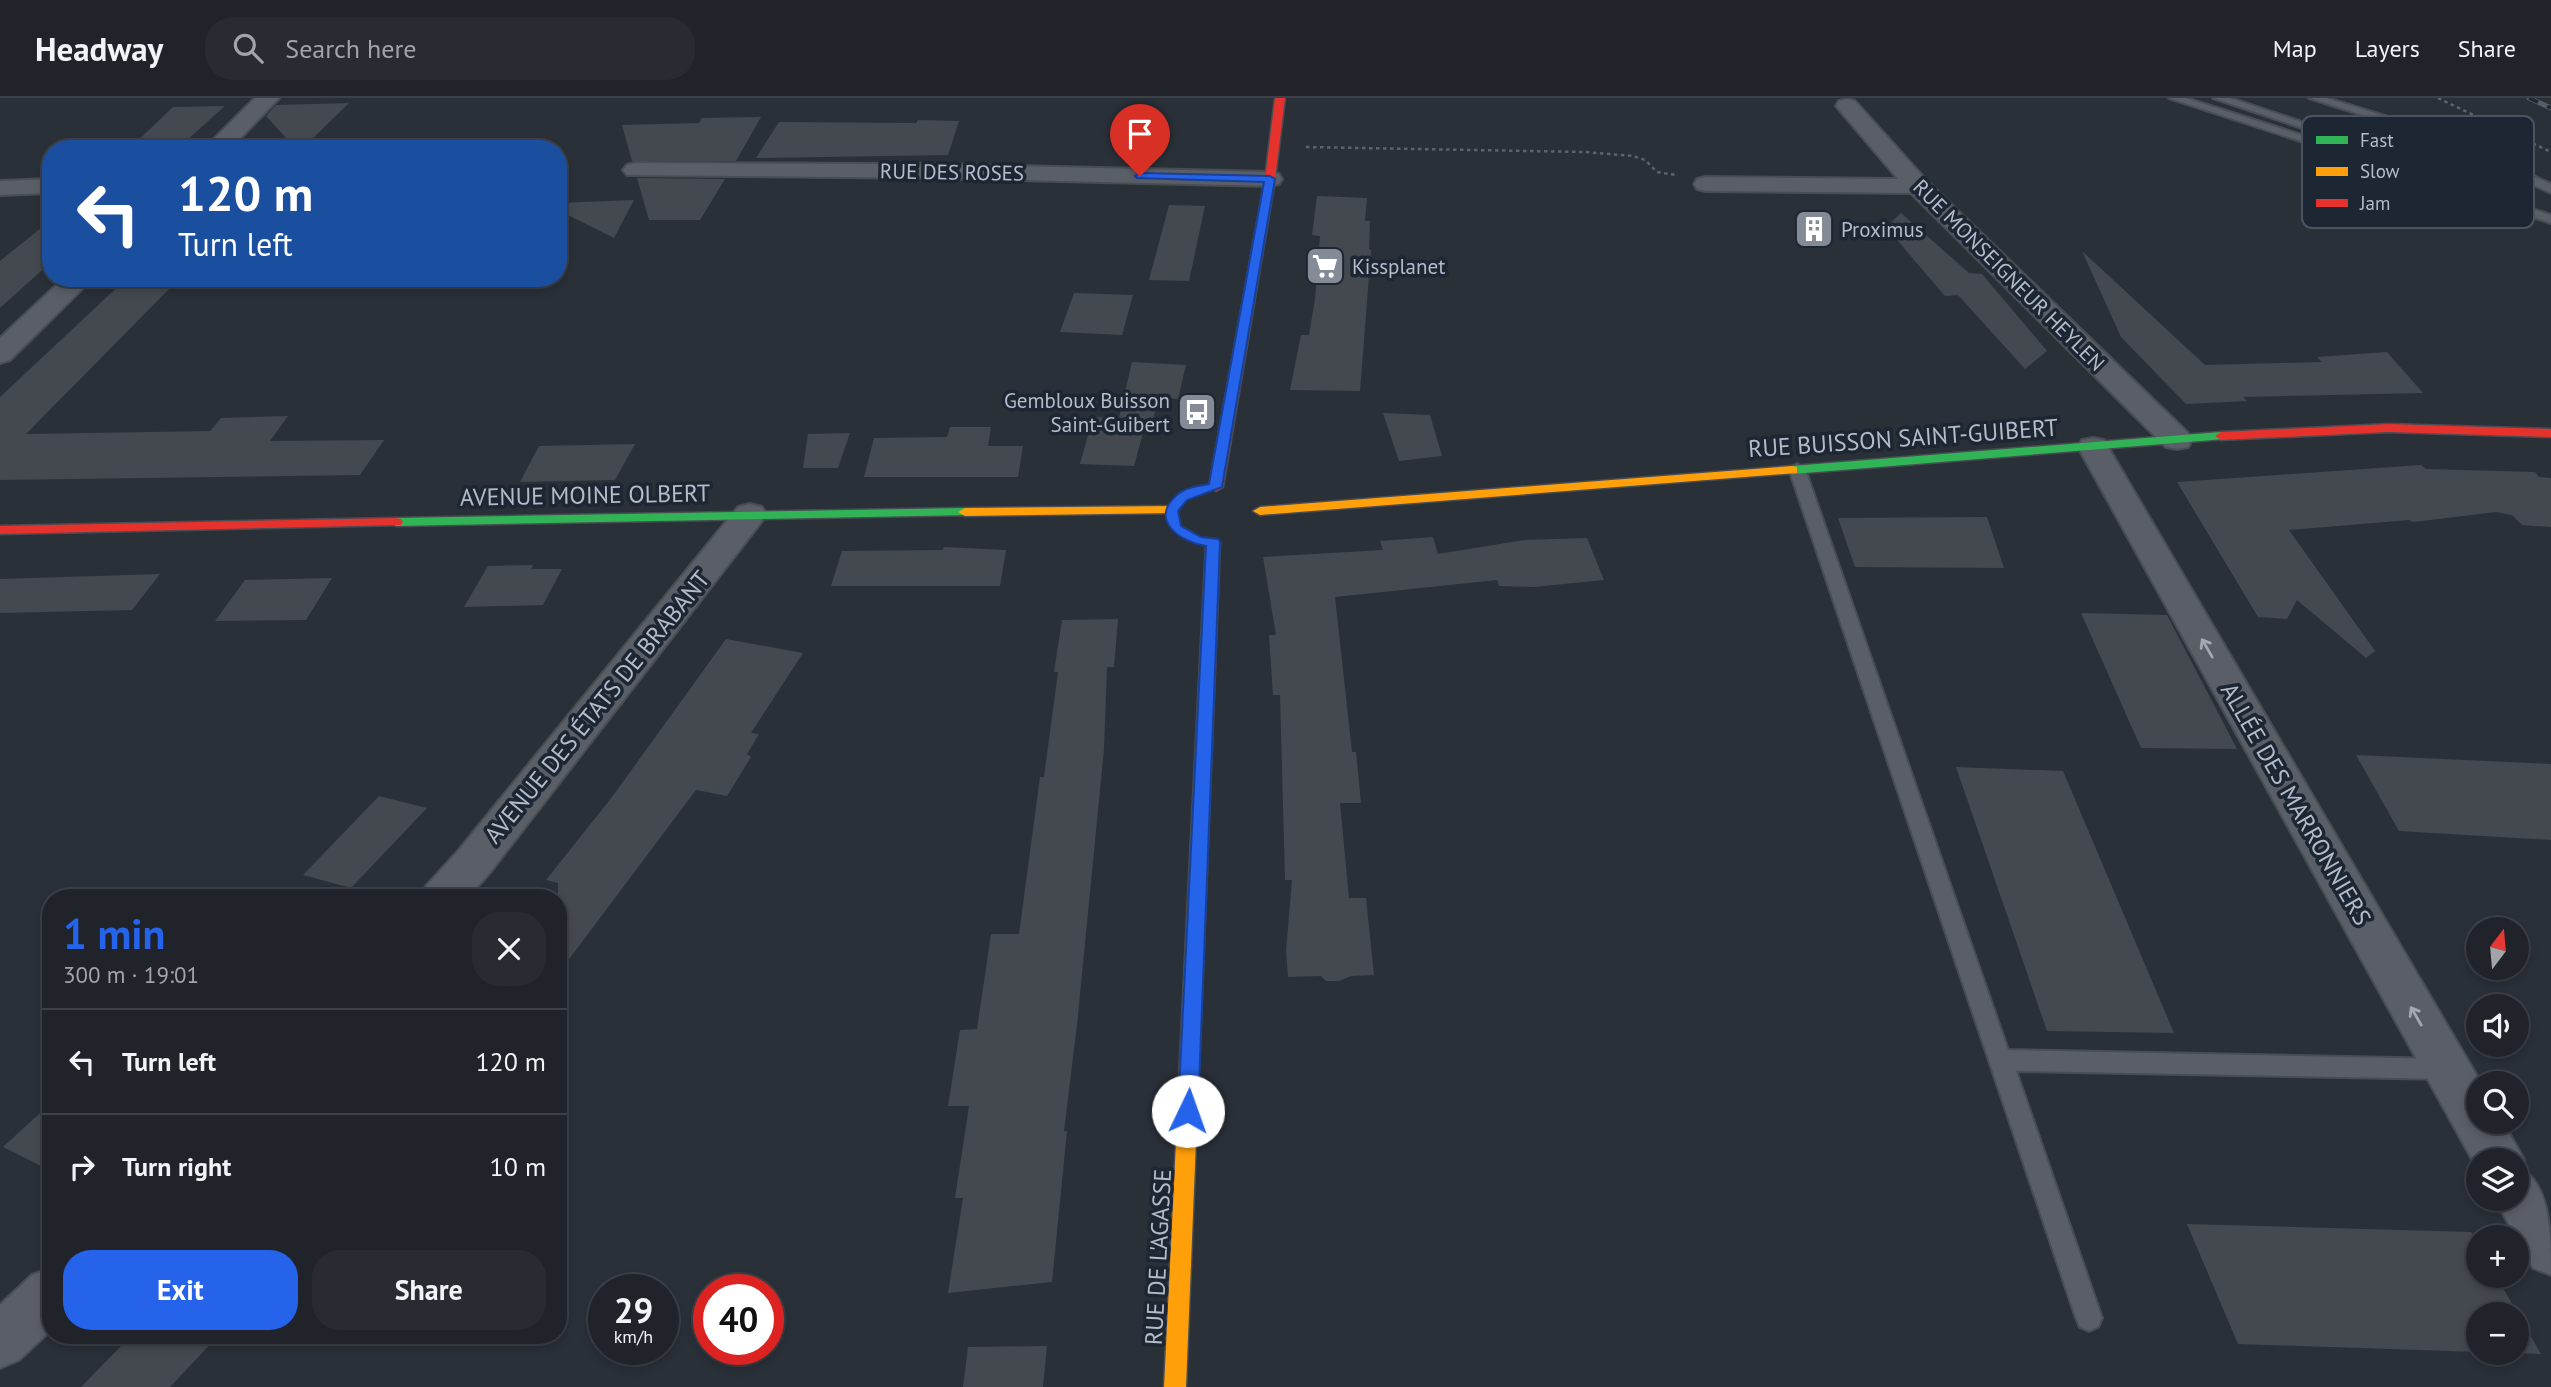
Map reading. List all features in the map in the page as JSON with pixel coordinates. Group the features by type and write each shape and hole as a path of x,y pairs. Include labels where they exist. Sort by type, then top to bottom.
{"street":[{"path":"225,140 268,98"},
{"path":"1216,488 1270,179 1279,98"},
{"name":"RUE MONSEIGNEUR HEYLEN","path":"1846,106 1918,186 2177,440"},
{"name":"RUE DES ROSES","path":"635,170 934,171 1270,179"},
{"path":"1706,184 1918,186"},
{"path":"0,187 42,186"},
{"path":"0,354 70,287"},
{"name":"RUE BUISSON SAINT-GUIBERT","path":"1260,511 2177,440 2377,429 2551,433"},
{"name":"ALLÉE DES MARRONNIERS","path":"2093,447 2492,1148"},
{"path":"1250,496 1260,511 1259,521 1253,530"},
{"path":"1176,528 1171,520 1172,510 1182,497"},
{"name":"AVENUE MOINE OLBERT","path":"0,530 750,514 1172,510"},
{"name":"AVENUE DES ÉTATS DE BRABANT","path":"449,889 473,863 750,514"},
{"name":"RUE DE L'AGASSE","path":"1175,1387 1213,541"},
{"path":"2528,1211 2551,1250"},
{"path":"0,1341 42,1302"}],"lane":[{"path":"2175,98 2302,139"},
{"path":"2219,98 2302,125"},
{"path":"2315,98 2374,116"},
{"path":"2534,182 2551,190"},
{"path":"2534,201 2551,207"},
{"path":"2534,214 2551,219"},
{"path":"1797,469 2089,1318"},
{"path":"2001,1060 2446,1069"}],"path":[{"path":"2438,98 2476,116"},
{"path":"2534,144 2551,152"},
{"path":"1274,147 1585,152 1633,156 1645,160 1657,172 1684,176 1706,184"}],"building":[{"path":"349,103 311,140 288,140 266,116 276,105"},
{"path":"225,106 187,140 138,140 173,107"},
{"path":"761,117 736,161 632,161 622,125 699,123 702,118"},
{"path":"918,120 959,121 948,155 756,158 779,122 916,123"},
{"path":"637,178 725,179 700,220 649,220"},
{"path":"1317,196 1367,198 1365,221 1370,221 1371,250 1360,391 1290,390 1301,335 1309,335 1315,299 1320,236 1312,235"},
{"path":"634,200 614,238 567,214 567,203"},
{"path":"1169,205 1205,206 1189,281 1149,280"},
{"path":"1901,213 1969,273 1982,274 2047,351 2025,369 1958,295 1945,296 1886,227"},
{"path":"42,227 42,270 0,308 0,261"},
{"path":"2082,251 2205,365 2322,362 2317,357 2387,352 2423,393 2243,397 2247,401 2186,404 2121,337"},
{"path":"118,287 171,287 26,434 210,431 221,418 288,416 270,441 384,440 360,475 0,480 0,397"},
{"path":"1074,293 1133,295 1122,335 1060,332"},
{"path":"1132,362 1186,365 1178,399 1168,398 1166,405 1157,405 1149,433 1143,433 1134,466 1080,464 1093,417 1119,418"},
{"path":"1383,413 1430,415 1442,456 1399,461"},
{"path":"950,427 991,427 988,446 1023,446 1018,477 864,477 874,438 947,437"},
{"path":"850,433 838,468 803,468 808,434"},
{"path":"635,444 615,480 520,482 539,446"},
{"path":"2421,465 2426,469 2535,472 2539,477 2551,478 2551,527 2522,525 2512,515 2496,512 2413,522 2409,520 2289,530 2375,651 2366,658 2297,600 2287,619 2258,617 2177,482"},
{"path":"1987,517 2004,568 1855,567 1838,518"},
{"path":"1433,537 1438,554 1524,540 1587,538 1604,580 1534,587 1499,586 1497,580 1335,597 1352,752 1356,752 1361,803 1340,803 1349,898 1366,898 1374,975 1351,976 1339,981 1326,981 1321,976 1288,977 1286,951 1292,880 1285,880 1280,695 1273,695 1269,635 1276,635 1263,557 1383,550 1380,541"},
{"path":"944,547 1006,550 1000,586 831,586 842,551 943,550"},
{"path":"533,565 531,569 562,569 543,605 464,607 488,566"},
{"path":"160,574 132,610 0,613 0,579"},
{"path":"332,578 306,620 215,621 245,580"},
{"path":"2081,613 2167,615 2237,749 2141,748"},
{"path":"1118,619 1114,667 1107,667 1104,749 1064,1131 1067,1131 1052,1282 948,1293 963,1198 955,1198 969,1106 948,1106 960,1030 977,1029 991,934 1019,934 1040,777 1044,777 1062,620"},
{"path":"726,639 803,653 751,733 759,734 747,754 751,757 727,796 696,790 567,962 567,889 558,889 558,883 546,880 612,797"},
{"path":"2356,755 2551,764 2551,840 2399,831"},
{"path":"1956,767 2063,771 2174,1033 2047,1031"},
{"path":"379,796 427,808 351,888 303,875"},
{"path":"42,1111 42,1166 3,1147"},
{"path":"2187,1224 2466,1232 2466,1288 2503,1288 2511,1302 2466,1302 2466,1352 2238,1344"},
{"path":"2529,1333 2541,1354 2529,1354"},
{"path":"123,1344 211,1344 170,1387 81,1387"},
{"path":"1047,1346 1043,1387 963,1387 968,1347"}],"railway":[{"path":"2529,98 2551,108"}],"traffic: fast":[{"path":"1792,470 2221,436"},
{"path":"396,522 965,512"}],"traffic: slow":[{"path":"1260,511 1792,470"},
{"path":"965,512 1172,510"},
{"path":"1175,1387 1196,918"}],"traffic: jam":[{"path":"1216,487 1270,179 1280,98"},
{"path":"2221,436 2389,428 2551,433"},
{"path":"0,530 396,522"},
{"path":"1196,918 1213,543"}],"place":[{"name":"Proximus","path":"1814,229"},
{"name":"Kissplanet","path":"1325,266"},
{"name":"Gembloux Buisson Saint-Guibert","path":"1197,412"}],"route":[{"path":"1140,176 1270,179 1216,487 1203,488 1182,497 1172,510 1171,520 1185,536 1198,541 1213,542 1188,1111"}]}
